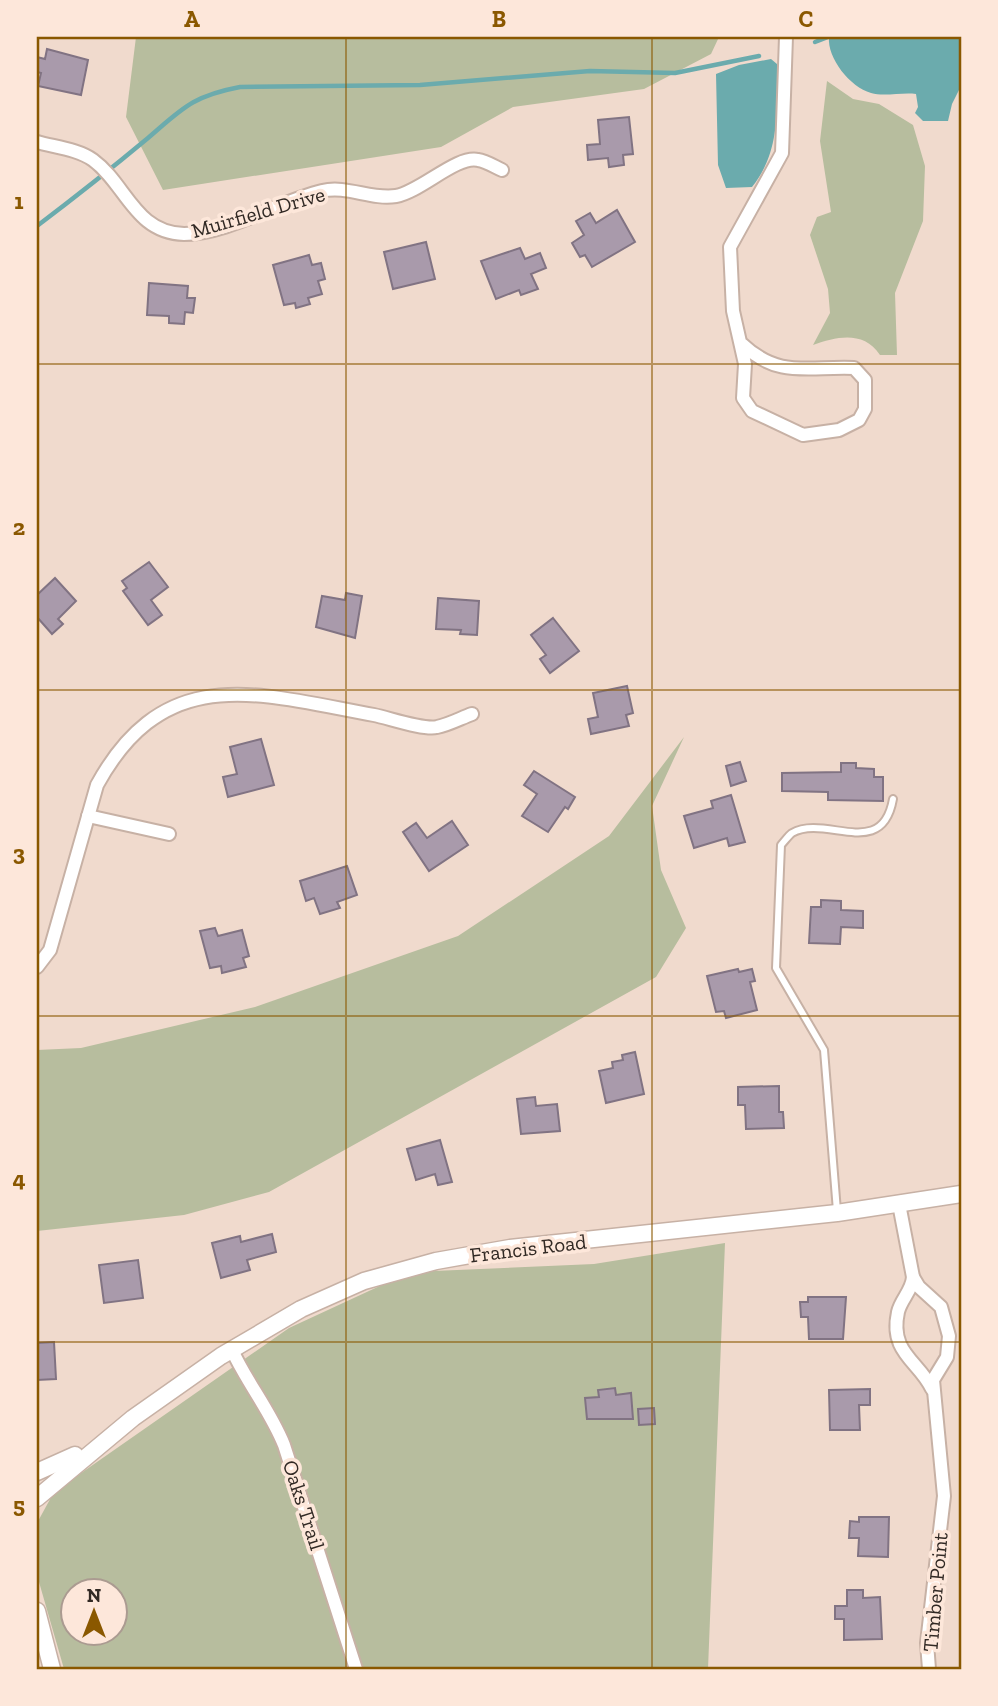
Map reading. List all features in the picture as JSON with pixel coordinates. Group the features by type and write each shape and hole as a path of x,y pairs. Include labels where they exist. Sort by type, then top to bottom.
{"street":[{"path":"742,344 770,365 794,369 854,368 865,380 865,409 859,419 839,430 803,435 752,411 743,398 745,364 733,311 730,247 782,153 786,37"},
{"name":"Muirfield Drive","path":"37,142 90,157 113,180 146,222 167,231 185,234 214,229 321,191 351,190 397,196 460,163 476,159 502,170"},
{"path":"37,967 50,950 97,785 111,761 152,717 193,699 215,694 252,694 434,728 472,714"},
{"path":"88,816 169,834"},
{"name":"Francis Road","path":"37,1472 60,1464 232,1350 329,1296 387,1274 436,1261 510,1248 837,1213 961,1194"},
{"path":"899,1204 913,1277 919,1287 941,1307 949,1336 947,1357 934,1374 932,1389"},
{"name":"Timber Point","path":"913,1277 911,1290 898,1315 899,1333 905,1358 923,1374 932,1389 942,1444 944,1496 927,1643 929,1669"},
{"name":"Oaks Trail","path":"232,1350 246,1380 274,1420 284,1445 356,1669"},
{"name":"Francis Road","path":"37,1498 133,1418"},
{"path":"37,1611 51,1669"},
{"path":"37,1637 51,1669"}],"lane":[{"path":"837,1213 824,1050 776,968 781,845 793,833 802,831 860,833 878,827 890,817 893,799"}],"green space":[{"path":"136,37 719,37 711,54 644,89 513,107 441,147 163,190 126,117"},
{"path":"827,81 853,99 879,104 913,125 925,166 923,221 895,293 897,355 880,355 866,342 850,338 832,339 813,345 830,313 828,289 810,235 817,217 831,212 820,141"},
{"path":"684,737 652,806 661,870 686,928 656,977 269,1192 184,1215 37,1231 37,1050 81,1048 255,1007 458,936 609,836"},
{"path":"725,1243 708,1669 64,1669 37,1575 37,1523 54,1492 289,1328 410,1272 594,1264"}],"water":[{"path":"829,37 961,37 961,86 952,104 948,121 923,121 915,113 918,107 916,94 876,94 855,85 836,62 829,45"},
{"path":"771,59 777,64 777,113 768,159 752,187 726,188 718,165 716,74 739,65"}],"building":[{"path":"47,49 88,60 81,95 38,86 41,73 37,72 37,57 45,59"},
{"path":"629,117 633,154 623,155 624,165 609,167 608,158 588,160 587,145 600,144 598,120"},
{"path":"617,210 635,242 592,267 585,255 580,257 572,243 584,235 576,221 590,213 596,223"},
{"path":"426,242 435,279 393,289 384,252"},
{"path":"520,248 525,259 540,253 546,268 531,274 538,289 521,295 519,290 496,299 481,261"},
{"path":"309,255 312,265 321,263 325,279 318,281 322,294 308,298 310,304 296,308 295,303 284,305 273,265"},
{"path":"149,283 188,286 187,298 195,298 193,313 185,312 184,324 169,323 169,316 147,315"},
{"path":"149,562 168,587 151,600 162,615 148,625 123,591 127,588 122,581"},
{"path":"55,578 76,601 58,619 63,624 52,634 37,617 37,595"},
{"path":"346,593 362,596 355,638 316,627 322,596 345,600"},
{"path":"438,598 479,601 477,635 460,634 461,630 436,629"},
{"path":"553,618 579,651 550,673 540,659 546,655 531,635"},
{"path":"627,686 633,713 626,715 629,726 591,734 588,719 598,717 593,693"},
{"path":"261,739 274,785 228,797 223,777 237,774 230,747"},
{"path":"740,762 746,781 731,786 726,766"},
{"path":"841,763 856,763 856,768 874,769 874,777 883,777 883,801 828,800 828,792 782,791 782,773 841,772"},
{"path":"534,771 575,797 548,832 522,816 537,794 524,785"},
{"path":"731,795 745,842 729,846 727,838 694,848 684,816 713,808 711,801"},
{"path":"452,821 468,845 429,871 403,832 416,823 427,838"},
{"path":"347,866 357,895 337,902 340,908 320,914 314,898 306,901 300,881"},
{"path":"821,900 841,901 841,910 863,911 863,928 841,927 840,944 809,943 811,907 821,907"},
{"path":"215,928 218,936 242,930 249,956 243,958 246,967 222,973 221,966 210,968 200,931"},
{"path":"738,969 739,972 752,969 755,981 750,982 757,1010 726,1018 724,1011 716,1012 707,976"},
{"path":"635,1052 644,1094 606,1103 599,1071 613,1068 612,1062 623,1060 622,1055"},
{"path":"779,1086 779,1112 783,1112 784,1128 746,1129 745,1105 738,1105 738,1087"},
{"path":"535,1097 536,1106 557,1104 560,1131 521,1134 517,1099"},
{"path":"440,1140 452,1182 438,1185 435,1174 416,1180 407,1149"},
{"path":"272,1234 276,1252 247,1260 250,1270 221,1278 212,1243 240,1236 241,1242"},
{"path":"138,1260 143,1298 104,1303 99,1265"},
{"path":"808,1297 846,1297 843,1339 809,1339 808,1317 801,1317 800,1302 808,1302"},
{"path":"54,1342 56,1379 37,1380 37,1343"},
{"path":"615,1388 616,1395 631,1393 633,1419 587,1419 585,1398 599,1397 598,1390"},
{"path":"870,1389 870,1405 859,1405 860,1430 830,1430 829,1390"},
{"path":"654,1408 655,1424 639,1425 638,1409"},
{"path":"859,1517 889,1517 888,1557 858,1556 859,1538 849,1538 850,1521 859,1522"},
{"path":"847,1590 863,1590 863,1598 880,1597 882,1639 844,1640 844,1619 835,1619 835,1606 847,1606"}],"waterway":[{"path":"815,42 828,37"},
{"path":"37,226 179,111 199,99 240,87 420,85 590,71 675,73 759,56"}]}
